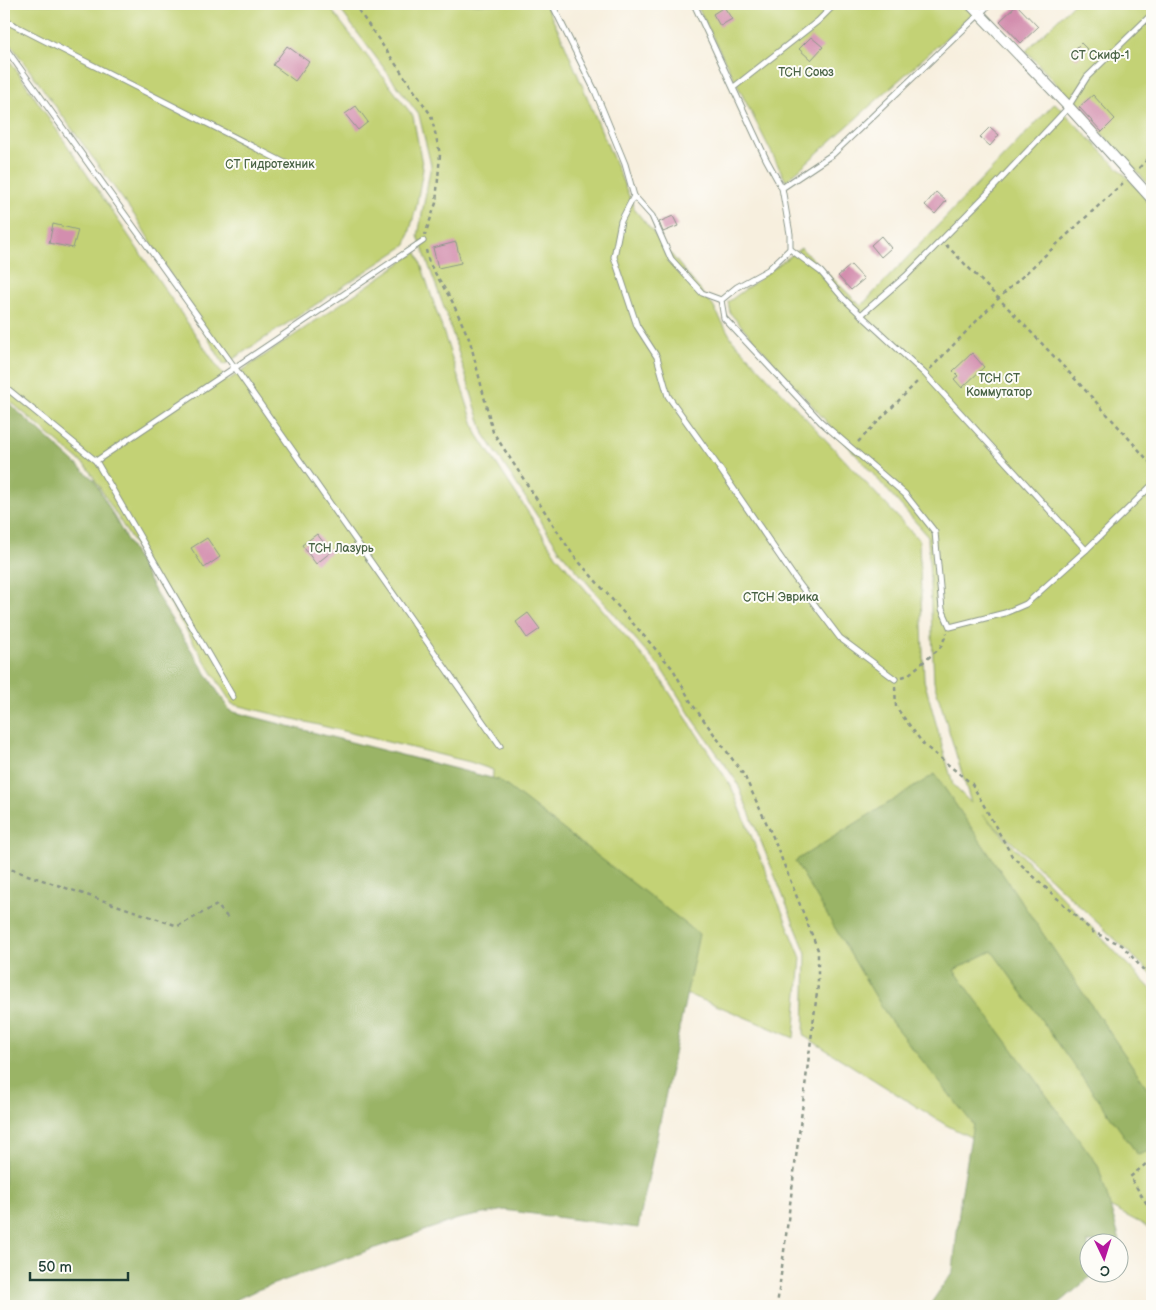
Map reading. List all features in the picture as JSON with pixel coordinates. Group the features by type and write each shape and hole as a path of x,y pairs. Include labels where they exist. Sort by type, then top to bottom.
{"street":[{"path":"970,4 1068,106 1152,199"}],"lane":[{"path":"552,4 595,91 625,164 634,196 652,216 671,259 702,292 721,300"},
{"path":"694,4 766,159 782,188 790,234 790,249 768,270 737,287 721,300"},
{"path":"734,87 818,21 835,4"},
{"path":"782,188 833,154 990,4"},
{"path":"861,314 906,276 988,193 1068,106 1087,77 1152,14"},
{"path":"4,20 293,167"},
{"path":"4,46 235,368 500,746"},
{"path":"634,196 621,221 614,257 637,326 656,357 668,396 794,577 840,638 894,680"},
{"path":"96,461 423,241"},
{"path":"790,249 821,272 843,298 925,374 1086,550"},
{"path":"721,300 724,318 821,422 906,494 936,532 942,609 950,627 1005,613 1026,604 1086,550 1152,485"},
{"path":"4,386 96,461 233,697"}],"path":[{"path":"354,4 431,115 440,154 436,203 423,241 429,263 452,301 470,341 493,432 573,555 673,669 692,704 744,775 773,838 818,950 818,985 777,1306"},
{"path":"852,449 998,299 1152,155"},
{"path":"941,241 1098,403 1152,466"},
{"path":"950,627 940,648 908,675 894,680 896,707 924,745 972,784 1012,856 1094,932 1122,945 1152,980"},
{"path":"4,867 178,926 217,905 228,918"},
{"path":"1152,1159 1130,1177 1152,1212"}],"green space":[{"name":"СТ Гидротехник","path":"4,4 327,4 413,116 423,169 416,208 406,245 224,365 137,219 4,35"},
{"name":"СТСН Эврика","path":"336,4 545,4 562,38 635,210 713,306 732,339 919,540 924,680 953,785 971,803 934,682 928,536 730,313 728,302 801,248 861,306 1055,103 1152,203 1152,974 983,815 1152,990 1152,1229 946,1125 804,1036 806,953 737,782 662,670 560,551 484,434 447,316 418,236 431,165 419,115"},
{"name":"ТСН Союз","path":"696,4 980,4 982,6 786,181"},
{"name":"СТ Скиф-1","path":"1073,4 1152,4 1152,188 1026,51"},
{"name":"ТСН Лазурь","path":"4,52 227,381 417,252 477,434 556,555 656,672 731,786 801,958 794,1038 716,1005 486,922 493,770 470,762 232,704 88,468 4,396"},
{"path":"4,399 94,480 163,606 230,711 499,780 699,934 638,1228 504,1210 458,1219 257,1290 222,1306 4,1306"},
{"path":"935,774 1152,1095 1152,1150 1138,1155 992,951 954,970 1098,1165 1117,1232 1078,1232 1078,1282 1084,1282 1056,1306 929,1306 953,1271 960,1203 973,1124 889,1019 795,861"}],"building":[{"path":"1017,5 1038,27 1021,43 1000,21"},
{"path":"724,7 732,19 720,26 713,14"},
{"path":"811,37 823,47 811,60 799,49"},
{"path":"1081,43 1087,49 1077,59 1071,53"},
{"path":"287,46 309,62 295,81 273,65"},
{"path":"1093,95 1115,119 1102,132 1079,107"},
{"path":"356,106 368,122 358,130 345,114"},
{"path":"990,127 999,135 990,146 980,137"},
{"path":"936,192 946,201 935,214 925,205"},
{"path":"673,216 678,226 663,232 659,222"},
{"path":"53,224 78,230 73,248 49,243"},
{"path":"881,236 891,248 881,257 871,245"},
{"path":"456,242 461,263 438,268 433,248"},
{"path":"851,265 864,279 851,290 838,276"},
{"path":"972,353 984,367 962,388 954,379 958,376 953,371"},
{"path":"317,534 331,552 316,564 302,545"},
{"path":"207,538 220,557 204,568 191,548"},
{"path":"528,613 540,629 527,638 516,622"}],"park label":[{"name":"ТСН СТ Коммутатор","path":"999,385"}]}
